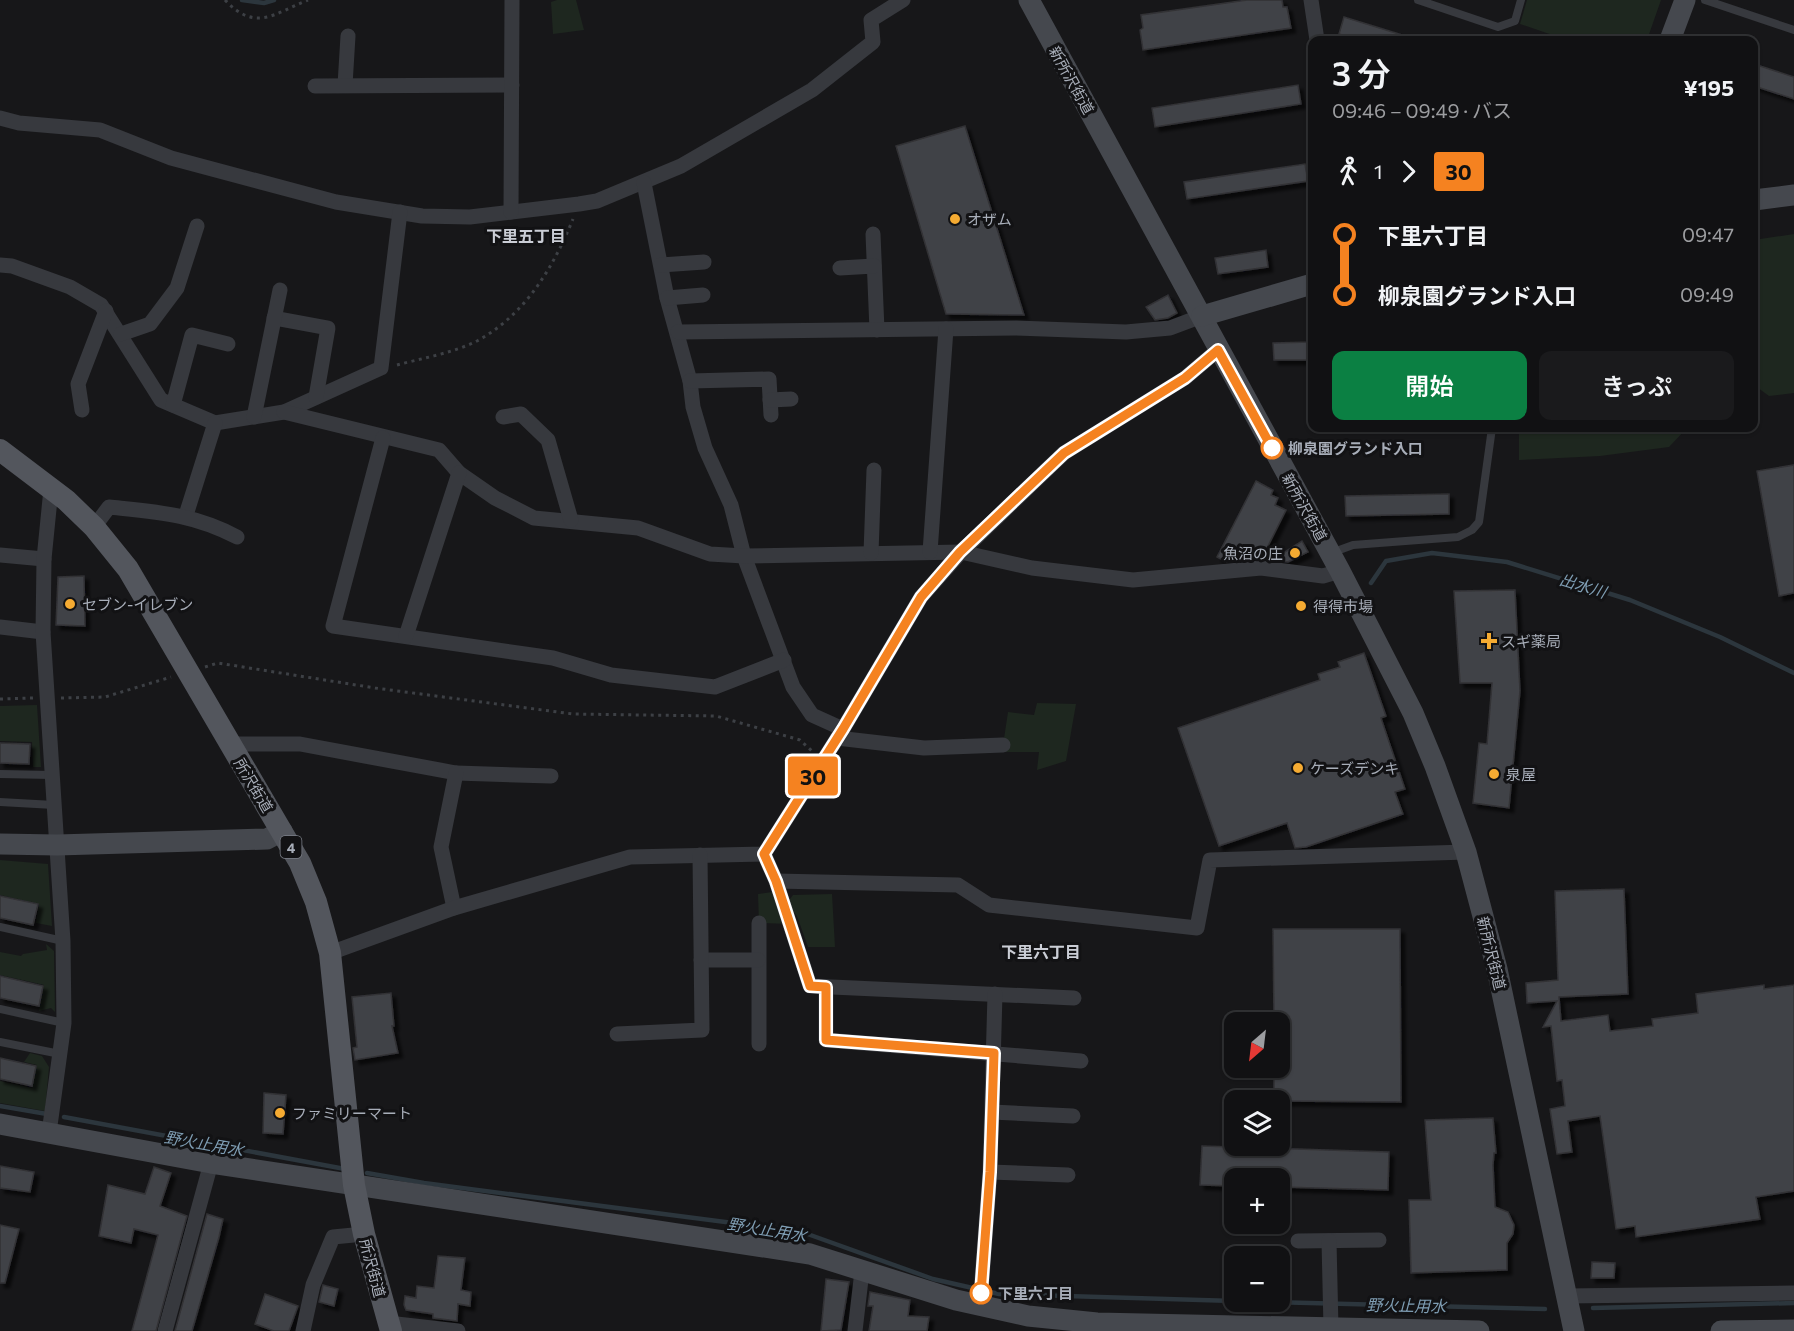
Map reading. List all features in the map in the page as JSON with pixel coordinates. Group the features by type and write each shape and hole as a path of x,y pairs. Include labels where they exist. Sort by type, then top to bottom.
{"main road":[{"name":"所沢街道","path":"0,450 51,489 94,527 128,569 282,831 316,902 330,953 354,1185 364,1234 389,1327"}],"street":[{"path":"511,212 512,0"},
{"path":"0,118 19,123 100,130 171,158 336,202 422,216 470,217 579,204 597,201 681,166 812,90 873,42 871,20 903,0"},
{"name":"新所沢街道","path":"1029,0 1202,316 1218,350 1336,562 1413,713 1466,852 1504,1007 1574,1331"},
{"path":"1311,0 1316,36"},
{"path":"1671,36 1684,0"},
{"path":"345,86 348,36"},
{"path":"315,86 512,85"},
{"path":"644,183 667,298 678,332 690,381 693,407 705,448 731,505 744,556 793,687 812,716 840,734 924,748 1003,745"},
{"path":"1758,200 1794,195"},
{"path":"0,265 12,266 83,292 106,311 146,380 161,400 215,423 284,412 381,369 400,212"},
{"path":"121,334 150,324 177,288 197,226"},
{"path":"873,234 877,330"},
{"path":"661,265 704,262"},
{"path":"840,268 874,266"},
{"path":"678,332 1016,328 1126,332 1170,328 1202,316 1308,285"},
{"path":"254,417 280,290"},
{"path":"667,298 703,295"},
{"path":"82,410 78,384 106,311"},
{"path":"274,318 328,328 316,397"},
{"path":"930,552 945,329"},
{"path":"173,405 192,335 228,344"},
{"path":"764,854 840,734 921,597 960,552 1064,453 1185,378 1218,350"},
{"path":"690,381 769,379 771,407 791,399"},
{"path":"284,412 439,450 459,473 495,498 534,518 638,528 710,554 744,556 960,552 1032,568 1133,580 1261,568 1323,576 1336,562"},
{"path":"503,417 521,414 548,440 571,520"},
{"path":"186,515 215,423"},
{"path":"383,438 333,626 554,658 610,675 715,687 784,660"},
{"path":"871,553 874,470"},
{"path":"406,636 459,473"},
{"path":"49,1133 64,1023 63,941 43,632 44,560 51,489"},
{"path":"94,527 109,507 186,515 212,523 237,537"},
{"path":"0,555 44,560"},
{"path":"0,627 43,632"},
{"path":"229,744 300,744 456,773 551,776"},
{"path":"454,908 441,848 456,773"},
{"path":"0,843 57,845 267,839 282,831"},
{"path":"776,881 958,885 989,905 1197,928 1210,860 1466,852"},
{"path":"330,953 454,908 630,857 764,854"},
{"path":"764,854 776,881 810,986 1074,998"},
{"path":"617,1034 702,1030 700,855"},
{"path":"759,923 759,1044"},
{"path":"701,960 758,960"},
{"path":"826,987 826,1040 1081,1061"},
{"path":"981,1301 990,1172 995,994"},
{"path":"992,1112 1073,1116"},
{"path":"0,1124 211,1163 810,1254 862,1271 981,1301 1028,1316 1098,1327 1303,1329 1338,1325 1479,1331"},
{"path":"165,1331 211,1163"},
{"path":"990,1172 1068,1175"},
{"path":"303,1331 313,1285 333,1237 364,1234"},
{"path":"1298,1241 1379,1240"},
{"path":"1329,1241 1331,1294 1338,1325"},
{"path":"855,1331 862,1271"},
{"path":"1567,1296 1794,1293"},
{"path":"389,1327 458,1331"},
{"path":"1720,1331 1789,1330"}],"lane":[{"path":"1418,0 1498,27 1515,21 1521,0"},
{"path":"1705,0 1794,30"},
{"path":"1336,562 1353,544 1458,537 1472,530 1479,522 1491,432"},
{"path":"0,774 52,776"},
{"path":"0,802 54,805"},
{"path":"0,927 63,941"},
{"path":"0,1009 64,1023"},
{"path":"0,1042 61,1055"}],"path":[{"path":"225,0 249,18 262,19 308,0"},
{"path":"381,369 439,354 476,341 499,326 531,297 558,256 579,204"},
{"path":"198,669 218,663 375,688 573,714 716,716 800,740 822,761"},
{"path":"0,699 105,697 179,675"}],"shaded area":[{"path":"576,0 584,30 553,34 551,2"},
{"path":"1527,0 1661,0 1648,36 1555,36 1520,24"},
{"path":"1794,234 1794,393 1769,396 1758,388 1758,239"},
{"path":"1519,432 1683,432 1669,447 1600,456 1519,460"},
{"path":"1037,703 1076,704 1066,761 1037,770 1039,752 1002,752 1008,712 1034,715"},
{"path":"37,705 41,767 33,767 32,742 0,741 0,706"},
{"path":"0,860 48,864 52,926 36,923 39,904 0,895"},
{"path":"779,891 790,924 759,923 758,894"},
{"path":"832,894 835,947 808,947 797,916 787,903 793,895"},
{"path":"46,944 54,951 55,1012 51,1008 39,1011 44,985 0,975 0,952 21,956 47,950"},
{"path":"30,1053 42,1056 49,1067 45,1111 0,1103 0,1081 32,1088 37,1065 24,1062"}],"building":[{"path":"1247,0 1282,0 1283,7 1287,7 1291,28 1143,50 1140,30 1143,28 1141,15"},
{"path":"1344,17 1406,36 1346,36 1339,34"},
{"path":"1758,65 1794,77 1794,99 1758,87"},
{"path":"1298,85 1301,104 1155,127 1152,108"},
{"path":"965,126 1024,315 946,314 896,146"},
{"path":"1305,164 1308,181 1187,199 1184,182"},
{"path":"1266,250 1268,267 1218,274 1215,258"},
{"path":"1168,295 1177,313 1168,318 1155,320 1146,307"},
{"path":"1308,342 1308,360 1274,360 1273,343"},
{"path":"1794,465 1794,593 1779,596 1757,471"},
{"path":"1256,481 1273,490 1271,495 1278,498 1275,505 1286,510 1262,558 1243,560 1234,556 1231,561 1226,562 1217,557"},
{"path":"1449,494 1449,514 1346,516 1345,496"},
{"path":"1302,541 1308,552 1288,562 1272,560"},
{"name":"セブン-イレブン","path":"84,576 85,626 56,625 58,577"},
{"path":"1515,590 1520,691 1509,808 1473,803 1479,743 1487,744 1492,683 1460,683 1454,591"},
{"path":"1364,653 1386,716 1381,718 1405,789 1395,792 1403,814 1306,847 1295,848 1287,823 1219,846 1178,728 1320,680 1318,674 1340,667 1338,662"},
{"path":"0,743 30,744 29,764 0,763"},
{"path":"1624,889 1628,994 1559,997 1561,1021 1608,1015 1610,1031 1653,1026 1652,1019 1698,1013 1696,994 1764,985 1764,989 1794,985 1794,1191 1756,1197 1760,1219 1636,1237 1635,1226 1616,1229 1600,1116 1568,1121 1572,1152 1557,1154 1550,1109 1565,1106 1562,1080 1557,1081 1551,1026 1543,1027 1557,1001 1527,1003 1526,983 1558,980 1555,891"},
{"path":"0,896 38,904 33,925 0,918"},
{"path":"1273,929 1400,929 1401,1102 1290,1101 1290,1090 1274,1090 1274,1078 1290,1078 1290,1012 1274,1012"},
{"path":"0,976 43,986 39,1006 0,998"},
{"path":"391,993 394,1026 392,1026 398,1053 355,1060 353,1048 357,1047 352,997"},
{"path":"0,1058 36,1066 32,1086 0,1079"},
{"path":"264,1093 286,1095 283,1134 263,1133"},
{"path":"1493,1118 1496,1153 1494,1153 1493,1165 1495,1207 1508,1212 1514,1225 1513,1234 1507,1243 1507,1270 1411,1273 1409,1200 1431,1200 1425,1120"},
{"path":"1202,1146 1224,1147 1224,1156 1290,1156 1290,1149 1389,1152 1388,1190 1290,1187 1290,1168 1224,1168 1224,1186 1200,1185"},
{"path":"0,1166 34,1172 30,1192 0,1188"},
{"path":"154,1167 171,1173 160,1206 187,1216 156,1331 132,1331 158,1235 134,1229 131,1243 99,1236 108,1185 145,1194"},
{"path":"207,1214 223,1219 219,1237 192,1331 175,1331"},
{"path":"0,1225 19,1229 5,1283 0,1283"},
{"path":"438,1256 465,1258 461,1290 471,1292 470,1306 458,1304 457,1321 433,1318 433,1314 406,1310 404,1305 405,1296 416,1298 417,1286 434,1288"},
{"path":"1592,1262 1615,1263 1614,1278 1591,1278"},
{"path":"826,1279 849,1282 841,1330 821,1331"},
{"path":"323,1285 338,1289 334,1306 319,1302"},
{"path":"870,1292 910,1300 908,1316 929,1317 927,1331 869,1331 873,1306 868,1306"},
{"path":"265,1294 298,1306 289,1331 274,1331 255,1324"}],"waterway":[{"path":"242,0 264,3 274,0"},
{"name":"出水川","path":"1371,583 1386,561 1432,553 1507,562 1630,600 1720,637 1794,673"},
{"name":"野火止用水","path":"0,1106 47,1114"},
{"name":"野火止用水","path":"64,1117 345,1169"},
{"name":"野火止用水","path":"367,1173 424,1183 802,1232 933,1279 999,1294 1224,1301"},
{"name":"野火止用水","path":"1290,1303 1545,1309"},
{"name":"野火止用水","path":"1593,1308 1794,1303"}],"bus line":[{"name":"30","path":"981,1293 990,1172 994,1053 826,1040 826,987 810,986 776,881 764,854 843,729 921,597 960,552 1012,500 1064,453 1185,378 1218,350 1272,448"}],"place":[{"name":"オザム","path":"955,219"},
{"name":"柳泉園グランド入口","path":"1272,448"},
{"name":"魚沼の庄","path":"1295,553"},
{"name":"セブン-イレブン","path":"70,604"},
{"name":"得得市場","path":"1301,606"},
{"name":"スギ薬局","path":"1489,641"},
{"name":"ケーズデンキ","path":"1298,768"},
{"name":"泉屋","path":"1494,774"},
{"name":"ファミリーマート","path":"280,1113"},
{"name":"下里六丁目","path":"981,1293"}],"district":[{"name":"下里五丁目","path":"526,235"},
{"name":"下里六丁目","path":"1041,951"}]}
